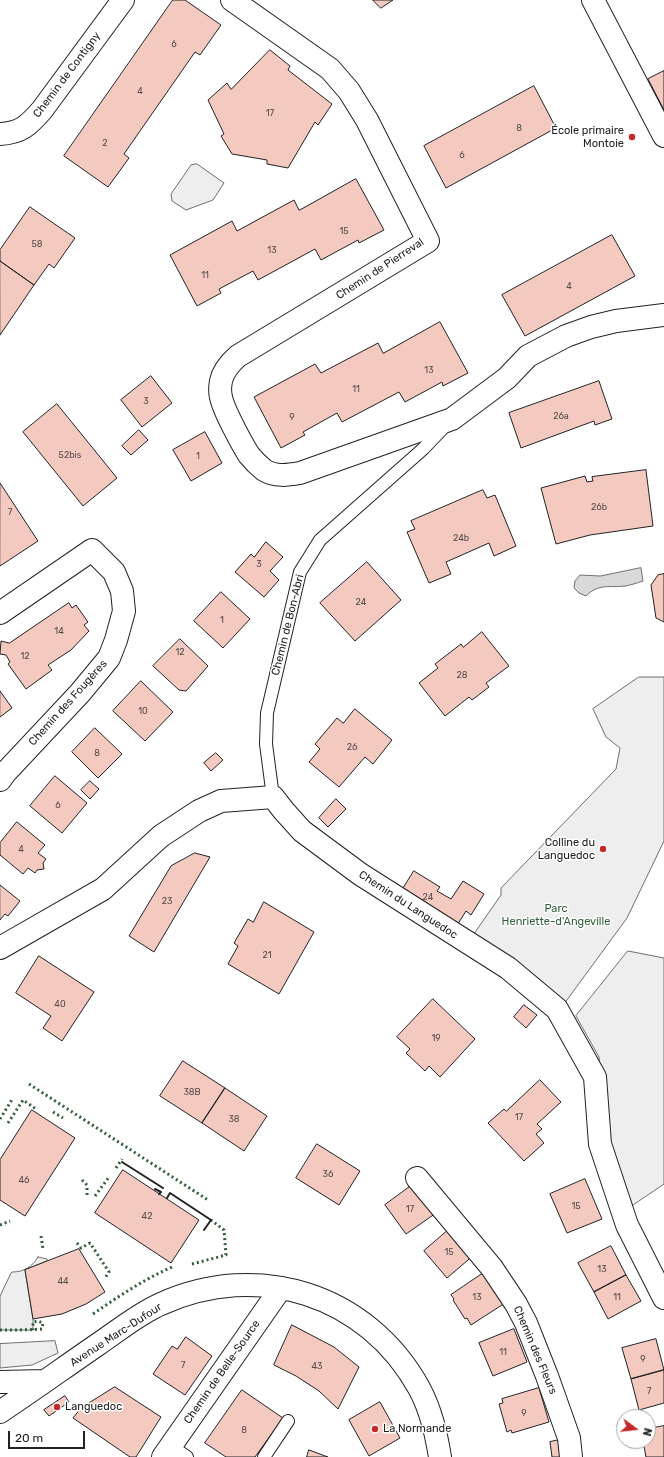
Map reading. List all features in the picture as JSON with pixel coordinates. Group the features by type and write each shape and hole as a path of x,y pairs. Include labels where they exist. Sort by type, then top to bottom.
{"street":[{"name":"Chemin de Contigny","path":"0,134 9,134 29,126 123,0"},
{"name":"Chemin de Pierreval","path":"232,0 330,69 349,91 366,120 428,241 295,323 238,356 229,364 221,382 221,397 226,411 249,456 265,471 288,476"},
{"path":"593,0 664,136"},
{"name":"Chemin de Bon-Abri","path":"288,476 452,419 507,378 528,356 566,336 591,327 616,321 664,315"},
{"name":"Chemin des Fougères","path":"0,613 92,550 114,572 122,591 124,611 109,658 80,693 0,780"},
{"path":"0,948 103,889 161,836 199,811 221,801 273,797"},
{"name":"Chemin du Languedoc","path":"273,797 302,831 334,855 360,874 508,968 557,1009 595,1076 600,1144 627,1225 664,1298"},
{"name":"Chemin des Fleurs","path":"417,1178 492,1268 516,1304 526,1323 547,1376 569,1438 571,1457"},
{"name":"Avenue Marc-Dufour","path":"0,1412 132,1321 160,1304 186,1294 212,1288 240,1285 262,1285 309,1294 341,1308 362,1322 384,1341 402,1361 419,1388 430,1412 440,1457"},
{"name":"Chemin de Belle-Source","path":"174,1453 281,1288"},
{"path":"0,1382 44,1382"}],"lane":[{"name":"Chemin de Bon-Abri","path":"273,797 266,744 267,713 300,572 320,540 423,449 452,419"},
{"path":"264,1457 288,1421"}],"green space":[{"path":"197,164 224,183 213,200 186,210 172,201 171,194 191,165"},
{"name":"Parc Henriette-d'Angeville","path":"639,677 664,677 664,841 627,918 564,1004 471,938 501,895 501,888 616,769 620,748 606,737 593,709"},
{"path":"628,951 664,958 664,1184 633,1205 623,1195 606,1146 599,1057 576,1016"},
{"path":"38,1257 47,1259 47,1261 25,1270 33,1319 33,1330 0,1330 0,1296 11,1273 27,1268 33,1264"},
{"path":"55,1341 58,1353 32,1365 0,1368 0,1344"}],"shaded area":[{"path":"641,568 643,581 634,584 595,589 586,596 579,593 574,588 575,581 580,575 600,576"}],"building":[{"path":"173,0 185,0 221,25 200,55 195,52 124,154 129,158 108,187 64,156"},
{"path":"373,0 393,0 381,8"},
{"path":"270,50 290,66 288,70 332,104 318,125 315,122 288,168 267,164 267,160 232,154 221,136 224,134 208,100 227,83 231,89"},
{"path":"664,71 664,110 648,79"},
{"path":"534,86 556,128 446,188 424,146"},
{"path":"356,179 384,230 359,243 358,240 321,260 315,249 258,280 253,271 219,289 221,293 197,306 170,255 232,221 237,231 294,200 299,210"},
{"path":"30,207 75,238 54,268 49,264 34,285 0,261 0,250"},
{"path":"612,235 635,276 525,336 502,295"},
{"path":"0,261 34,285 0,335"},
{"path":"440,322 468,373 443,386 442,382 405,402 399,392 342,422 337,413 303,432 305,435 281,448 254,397 315,364 321,373 378,343 383,353"},
{"path":"151,376 172,403 142,427 121,400"},
{"path":"599,381 612,419 595,425 594,421 521,448 509,413"},
{"path":"57,404 117,478 83,506 23,432"},
{"path":"139,430 148,440 131,455 122,446"},
{"path":"205,432 222,463 191,481 173,450"},
{"path":"646,470 653,526 590,535 556,544 541,488 585,476 587,482 593,481 592,477"},
{"path":"0,483 38,541 0,566"},
{"path":"483,490 487,498 495,495 516,546 494,556 489,543 446,562 451,574 429,583 407,532 415,529 411,521"},
{"path":"266,542 283,557 270,571 279,580 264,597 235,572 251,554 254,557"},
{"path":"367,562 401,600 355,641 320,603"},
{"path":"664,574 664,622 656,618 651,585 658,575"},
{"path":"221,592 250,619 223,648 194,621"},
{"path":"69,603 72,608 76,605 88,622 84,625 89,631 71,650 48,665 52,670 26,689 8,664 10,662 6,655 0,654 1,641 9,643"},
{"path":"482,632 509,666 486,683 489,687 472,700 469,697 445,716 419,683 438,668 435,664 461,644 463,647"},
{"path":"180,639 208,666 186,691 179,690 153,666"},
{"path":"141,681 173,712 145,741 113,711"},
{"path":"0,691 12,708 0,717"},
{"path":"355,709 392,740 373,764 365,757 339,787 309,762 320,749 315,744 337,718 343,723"},
{"path":"95,728 122,754 98,778 72,752"},
{"path":"216,753 223,760 211,771 204,763"},
{"path":"55,776 87,803 62,833 30,806"},
{"path":"90,781 99,789 90,799 81,790"},
{"path":"336,799 346,809 328,827 319,818"},
{"path":"17,822 45,845 38,853 46,859 43,863 44,869 37,870 35,873 28,868 23,874 0,855 0,843"},
{"path":"195,853 210,857 154,952 129,936 171,866"},
{"path":"414,871 440,887 437,891 451,899 463,881 484,894 471,915 466,911 456,927 401,892"},
{"path":"0,885 20,901 8,916 5,914 0,920"},
{"path":"264,902 314,932 279,994 228,964 238,946 234,943 248,919 253,922"},
{"path":"39,956 94,992 62,1041 43,1028 51,1016 16,993"},
{"path":"433,999 475,1039 440,1077 429,1066 425,1071 406,1053 410,1049 397,1037"},
{"path":"524,1005 537,1015 526,1028 514,1017"},
{"path":"183,1061 225,1088 202,1123 160,1096"},
{"path":"540,1080 561,1102 537,1124 542,1129 536,1134 544,1143 524,1161 488,1123 504,1109 506,1111"},
{"path":"225,1088 267,1116 244,1151 202,1123"},
{"path":"32,1110 75,1138 25,1216 0,1200 0,1160"},
{"path":"317,1144 360,1171 339,1205 296,1178"},
{"path":"123,1170 199,1220 171,1263 95,1213"},
{"path":"585,1179 602,1219 567,1233 550,1194"},
{"path":"415,1183 436,1213 406,1234 385,1205"},
{"path":"452,1227 475,1254 447,1278 424,1251"},
{"path":"611,1246 626,1275 594,1292 578,1263"},
{"path":"79,1249 105,1292 86,1304 62,1314 33,1319 25,1270"},
{"path":"485,1272 505,1303 471,1325 467,1318 465,1319 451,1295"},
{"path":"626,1275 641,1301 608,1319 594,1292"},
{"path":"292,1325 334,1347 359,1367 338,1409 319,1391 296,1376 274,1365"},
{"path":"514,1329 527,1362 493,1376 479,1343"},
{"path":"186,1337 212,1356 185,1395 153,1374 172,1346 177,1349"},
{"path":"656,1339 664,1370 631,1379 622,1348"},
{"path":"664,1370 664,1403 639,1409 631,1379"},
{"path":"115,1387 161,1417 136,1457 130,1457 73,1418 81,1408"},
{"path":"539,1388 549,1422 512,1433 511,1430 507,1432 499,1404 503,1403 502,1399"},
{"path":"242,1390 283,1418 255,1457 226,1457 205,1443"},
{"path":"65,1396 69,1402 49,1416 44,1410"},
{"name":"La Normande","path":"380,1402 400,1438 369,1456 349,1420"},
{"path":"664,1426 664,1457 646,1457 644,1449 656,1449 656,1428"},
{"path":"564,1439 567,1457 552,1457 550,1442"},
{"path":"309,1450 328,1457 307,1457"}],"hedge":[{"path":"29,1084 208,1200"},
{"path":"0,1119 13,1098"},
{"path":"8,1123 23,1100 36,1109"},
{"path":"53,1112 63,1118"},
{"path":"116,1168 122,1159"},
{"path":"95,1196 109,1177"},
{"path":"82,1180 87,1185 87,1195"},
{"path":"192,1264 226,1255 224,1230 211,1220"},
{"path":"0,1225 10,1221"},
{"path":"41,1236 43,1249"},
{"path":"77,1243 81,1248 90,1243 109,1272 105,1278"},
{"path":"93,1314 151,1277 172,1267"},
{"path":"0,1330 32,1330 37,1329 42,1329 43,1323 38,1321 33,1322 33,1330"}],"wall":[{"path":"122,1162 163,1188"},
{"path":"155,1189 161,1192 159,1194"},
{"path":"167,1198 170,1193 211,1220 204,1230"}],"place":[{"name":"École primaire Montoie","path":"632,137"},
{"name":"Colline du Languedoc","path":"603,849"},
{"name":"Languedoc","path":"57,1407"},
{"name":"La Normande","path":"375,1429"}]}
